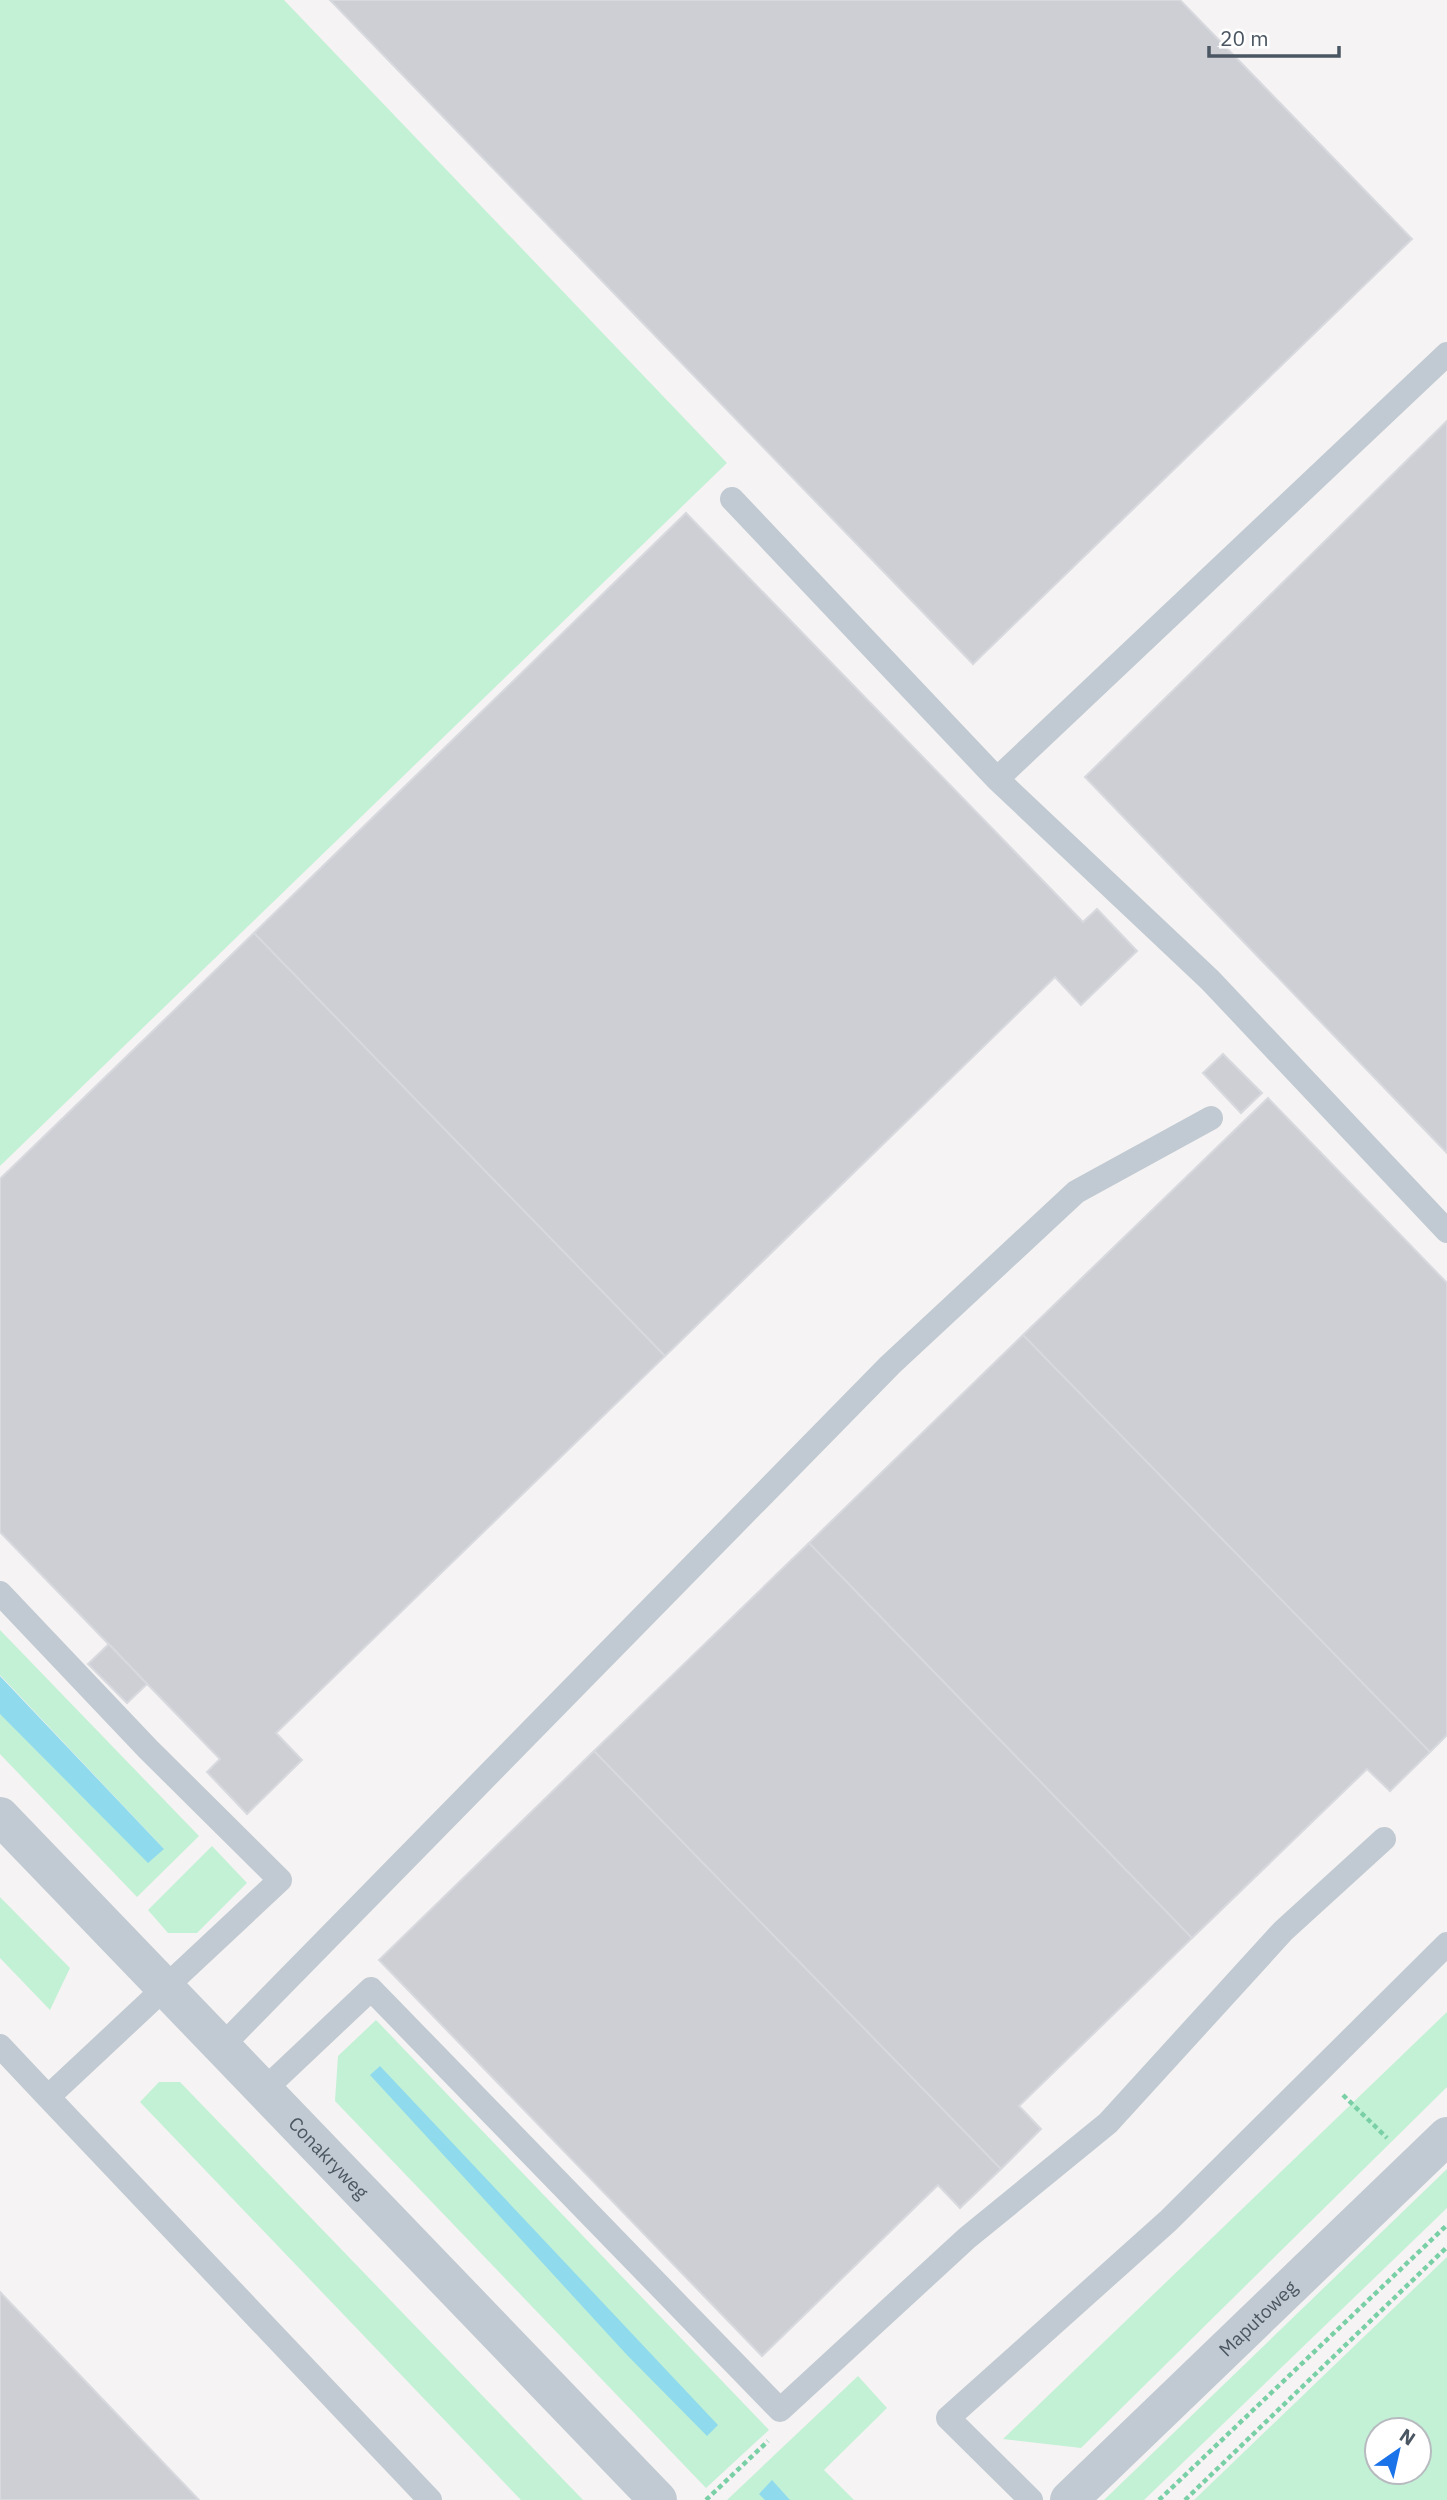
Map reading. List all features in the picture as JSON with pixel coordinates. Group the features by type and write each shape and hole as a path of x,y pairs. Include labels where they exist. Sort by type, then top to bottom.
{"street":[{"name":"Conakryweg","path":"0,1816 658,2500"},
{"name":"Maputoweg","path":"1069,2500 1447,2136"}],"lane":[{"path":"997,779 1447,354"},
{"path":"732,499 997,779 1210,980 1447,1231"},
{"path":"222,2046 890,1365 1076,1192 1211,1118"},
{"path":"0,1593 148,1749 280,1880 48,2097"},
{"path":"264,2090 371,1989 780,2410 967,2238 1108,2123 1283,1931 1384,1839"},
{"path":"1031,2500 948,2418 1168,2221 1447,1944"},
{"path":"0,2046 430,2500"}],"path":[{"path":"1318,2071 1416,2166"},
{"path":"1159,2500 1447,2225"},
{"path":"1185,2500 1447,2247"},
{"path":"706,2500 769,2441"}],"green space":[{"path":"0,0 284,0 727,463 0,1166"},
{"path":"0,1630 199,1836 137,1897 0,1754 0,1712 164,1849 0,1675"},
{"path":"212,1846 247,1883 197,1933 168,1933 148,1910"},
{"path":"0,1897 70,1968 50,2010 0,1958"},
{"path":"1447,2012 1447,2087 1081,2448 1003,2439"},
{"path":"376,2020 769,2430 706,2488 335,2101 338,2056"},
{"path":"159,2082 180,2082 583,2500 521,2500 140,2102"},
{"path":"1447,2169 1447,2208 1144,2500 1104,2500"},
{"path":"1447,2257 1447,2500 1194,2500"},
{"path":"858,2376 887,2408 824,2470 854,2500 727,2500"}],"water":[{"path":"0,1676 164,1849 148,1863 0,1714"},
{"path":"380,2066 718,2425 707,2436 627,2355 370,2075"},
{"path":"772,2480 790,2500 765,2500 759,2494"}],"building":[{"path":"330,0 1180,0 1412,239 973,664"},
{"path":"1447,421 1447,1153 1085,777"},
{"path":"686,513 1083,922 1097,909 1137,951 1081,1005 1055,977 665,1356 254,933"},
{"path":"254,933 665,1356 276,1733 302,1760 247,1814 207,1772 220,1759 0,1532 0,1179"},
{"path":"1223,1054 1262,1093 1241,1113 1203,1073"},
{"path":"1268,1098 1447,1283 1447,1735 1430,1752 1023,1335"},
{"path":"1023,1335 1430,1752 1390,1791 1367,1769 1192,1938 809,1543"},
{"path":"809,1543 1192,1938 1019,2106 1041,2129 1001,2169 594,1751"},
{"path":"109,1644 147,1684 127,1703 88,1664"},
{"path":"594,1751 1001,2169 960,2208 938,2185 762,2356 379,1960"},
{"path":"0,2292 199,2500 0,2500"}]}
